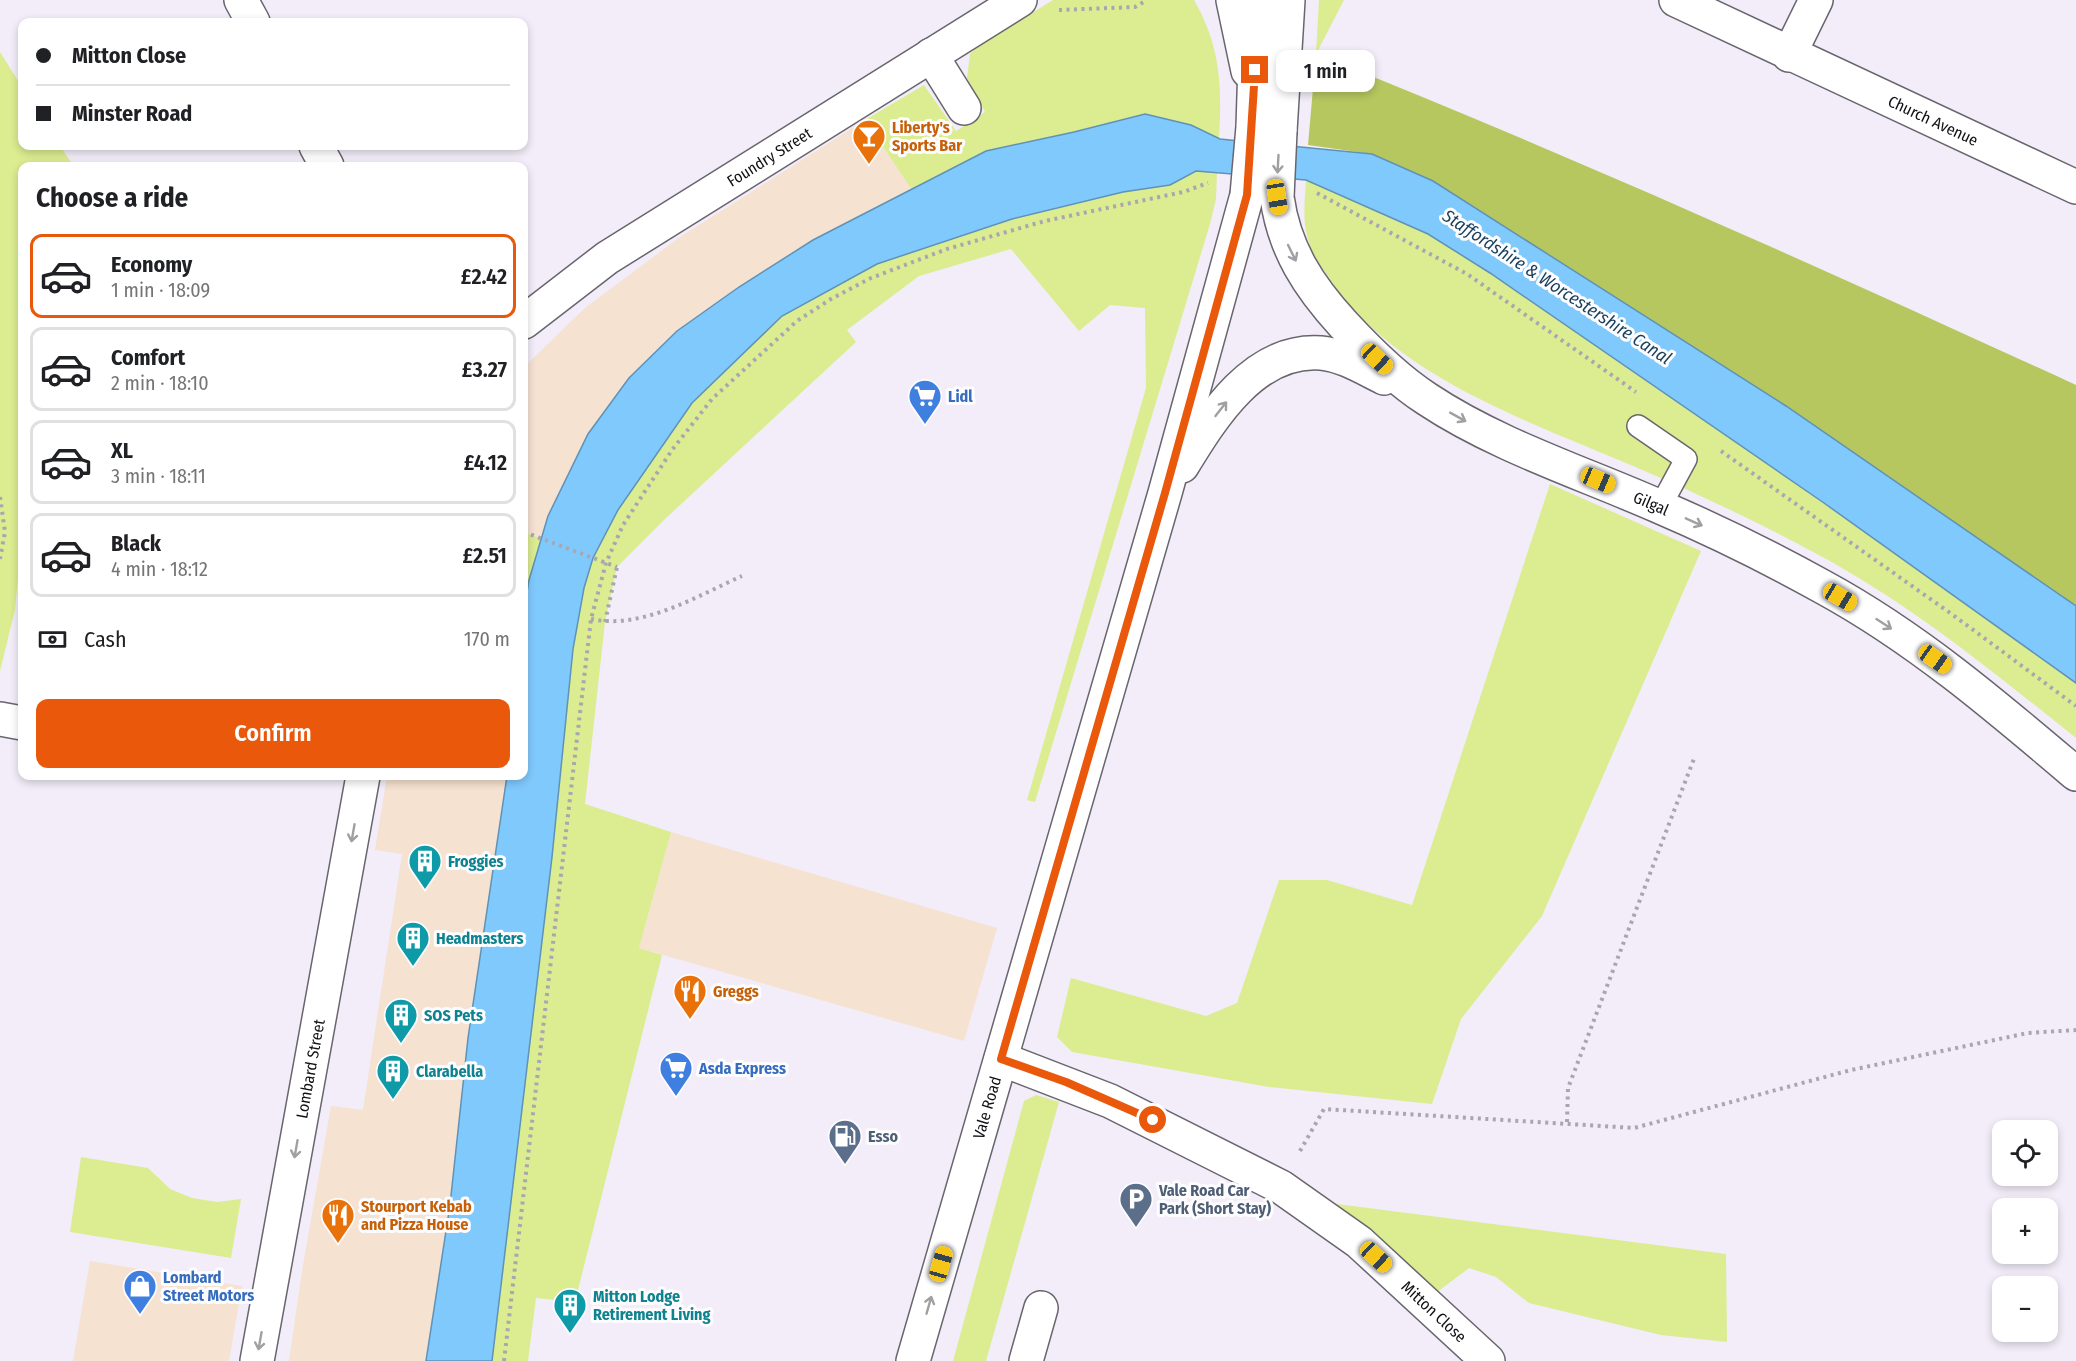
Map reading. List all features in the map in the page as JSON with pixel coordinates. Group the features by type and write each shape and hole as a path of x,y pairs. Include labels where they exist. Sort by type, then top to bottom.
{"main road":[{"path":"241,0 251,18"},
{"path":"1233,0 1262,124"},
{"path":"1257,0 1262,124 1262,196"},
{"path":"1262,124 1288,0"},
{"name":"Church Avenue","path":"1676,0 1789,55 2076,187"},
{"path":"1789,55 1816,0"},
{"name":"Foundry Street","path":"528,319 607,258 931,55 1033,5"},
{"path":"931,55 964,108"},
{"name":"Gilgal","path":"1262,196 1315,292 1377,359 1427,400 1511,443 1660,507 1769,558 1887,626 1951,670 2076,774"},
{"name":"Vale Road","path":"913,1361 1165,493 1262,196"},
{"path":"1165,493 1221,407 1258,373 1286,356 1323,353 1348,360 1427,400"},
{"path":"0,719 18,722"},
{"name":"Lombard Street","path":"257,1361 362,780"},
{"name":"Mitton Close","path":"1001,1059 1110,1101 1281,1187 1359,1242 1488,1361"},
{"path":"1026,1361 1041,1308"}],"lane":[{"path":"1638,426 1686,459 1660,507"}],"path":[{"path":"1033,5 1135,7 1147,0"},
{"path":"504,1361 591,619 606,563 623,525 672,450 712,399 797,321 831,299 872,278 947,249 1045,221 1183,192 1215,181"},
{"path":"0,497 5,532 0,559"},
{"path":"528,534 617,567 605,622"},
{"path":"591,619 605,622 663,612 742,576"},
{"path":"1567,1122 1568,1088 1695,756"},
{"path":"1281,1187 1324,1109 1567,1122 1634,1128 1851,1070 2028,1033 2076,1030"}],"shaded area":[{"path":"865,120 912,190 813,240 677,331 549,516 542,539 528,534 528,363 585,308 680,237"},
{"path":"386,780 506,780 472,1014 450,1205 426,1361 289,1361 331,1106 363,1110 402,854 375,850"},
{"path":"671,832 997,928 964,1041 639,948"},
{"path":"90,1261 242,1286 229,1361 73,1361"}],"green space":[{"path":"1053,0 1194,0 1210,34 1218,67 1219,139 1191,125 1145,114 986,151 912,190 865,120 924,85 956,131 985,112 967,78 970,54 980,45"},
{"path":"1319,0 1344,0 1316,54"},
{"path":"0,52 18,81 18,150 63,150 71,162 18,162 18,579 15,610 0,671"},
{"path":"1316,54 1603,173 2076,385 2076,606 1786,406 1372,154 1308,145"},
{"path":"1196,171 1217,172 1216,199 1210,224 1035,802 1027,800 1146,388 1145,308 1110,305 1079,331 1011,249 919,276 847,330 856,342 665,519 617,567 605,622 585,804 671,832 639,948 662,955 575,1302 536,1298 528,1361 492,1361 573,649 584,588 593,558 618,510 692,403 782,316 877,264 949,238 1012,219 1123,192 1170,185"},
{"path":"1306,180 1428,234 1490,273 1824,503 2076,683 2076,738 1951,640 1852,574 1754,521 1473,396 1431,372 1392,345 1358,314 1329,278 1314,254 1309,244 1305,224"},
{"path":"1550,484 1701,551 1542,916 1461,1019 1432,1104 1269,1087 1072,1052 1057,1037 1071,978 1206,1016 1237,1003 1279,880 1327,880 1412,905"},
{"path":"528,534 542,539 528,593"},
{"path":"1036,1095 1059,1102 986,1361 953,1361 1024,1101"},
{"path":"81,1157 148,1168 170,1189 192,1198 217,1202 241,1199 231,1258 70,1232"},
{"path":"1298,1199 1726,1254 1727,1342 1661,1335 1529,1303 1496,1277 1469,1268 1424,1302"}],"water":[{"name":"Staffordshire & Worcestershire Canal","path":"1145,114 1191,125 1220,139 1372,154 1433,181 1786,406 2076,606 2076,683 1824,503 1490,273 1428,234 1306,180 1196,171 1170,185 1123,192 1012,219 877,264 782,316 692,403 618,510 593,558 584,588 573,649 552,857 492,1361 426,1361 450,1205 468,1038 506,780 528,780 529,580 548,516 588,434 629,378 677,331 739,287 813,240 986,151"}],"place":[{"name":"Liberty's Sports Bar","path":"869,165"},
{"name":"Lidl","path":"925,425"},
{"name":"Froggies","path":"425,890"},
{"name":"Headmasters","path":"413,967"},
{"name":"Greggs","path":"690,1020"},
{"name":"SOS Pets","path":"401,1044"},
{"name":"Asda Express","path":"676,1097"},
{"name":"Clarabella","path":"393,1100"},
{"name":"Esso","path":"845,1165"},
{"name":"Vale Road Car Park (Short Stay)","path":"1136,1228"},
{"name":"Stourport Kebab and Pizza House","path":"338,1244"},
{"name":"Lombard Street Motors","path":"140,1315"},
{"name":"Mitton Lodge Retirement Living","path":"570,1334"}],"route":[{"path":"1153,1120 1066,1082 1001,1059 1165,493 1247,195 1255,70"}]}
